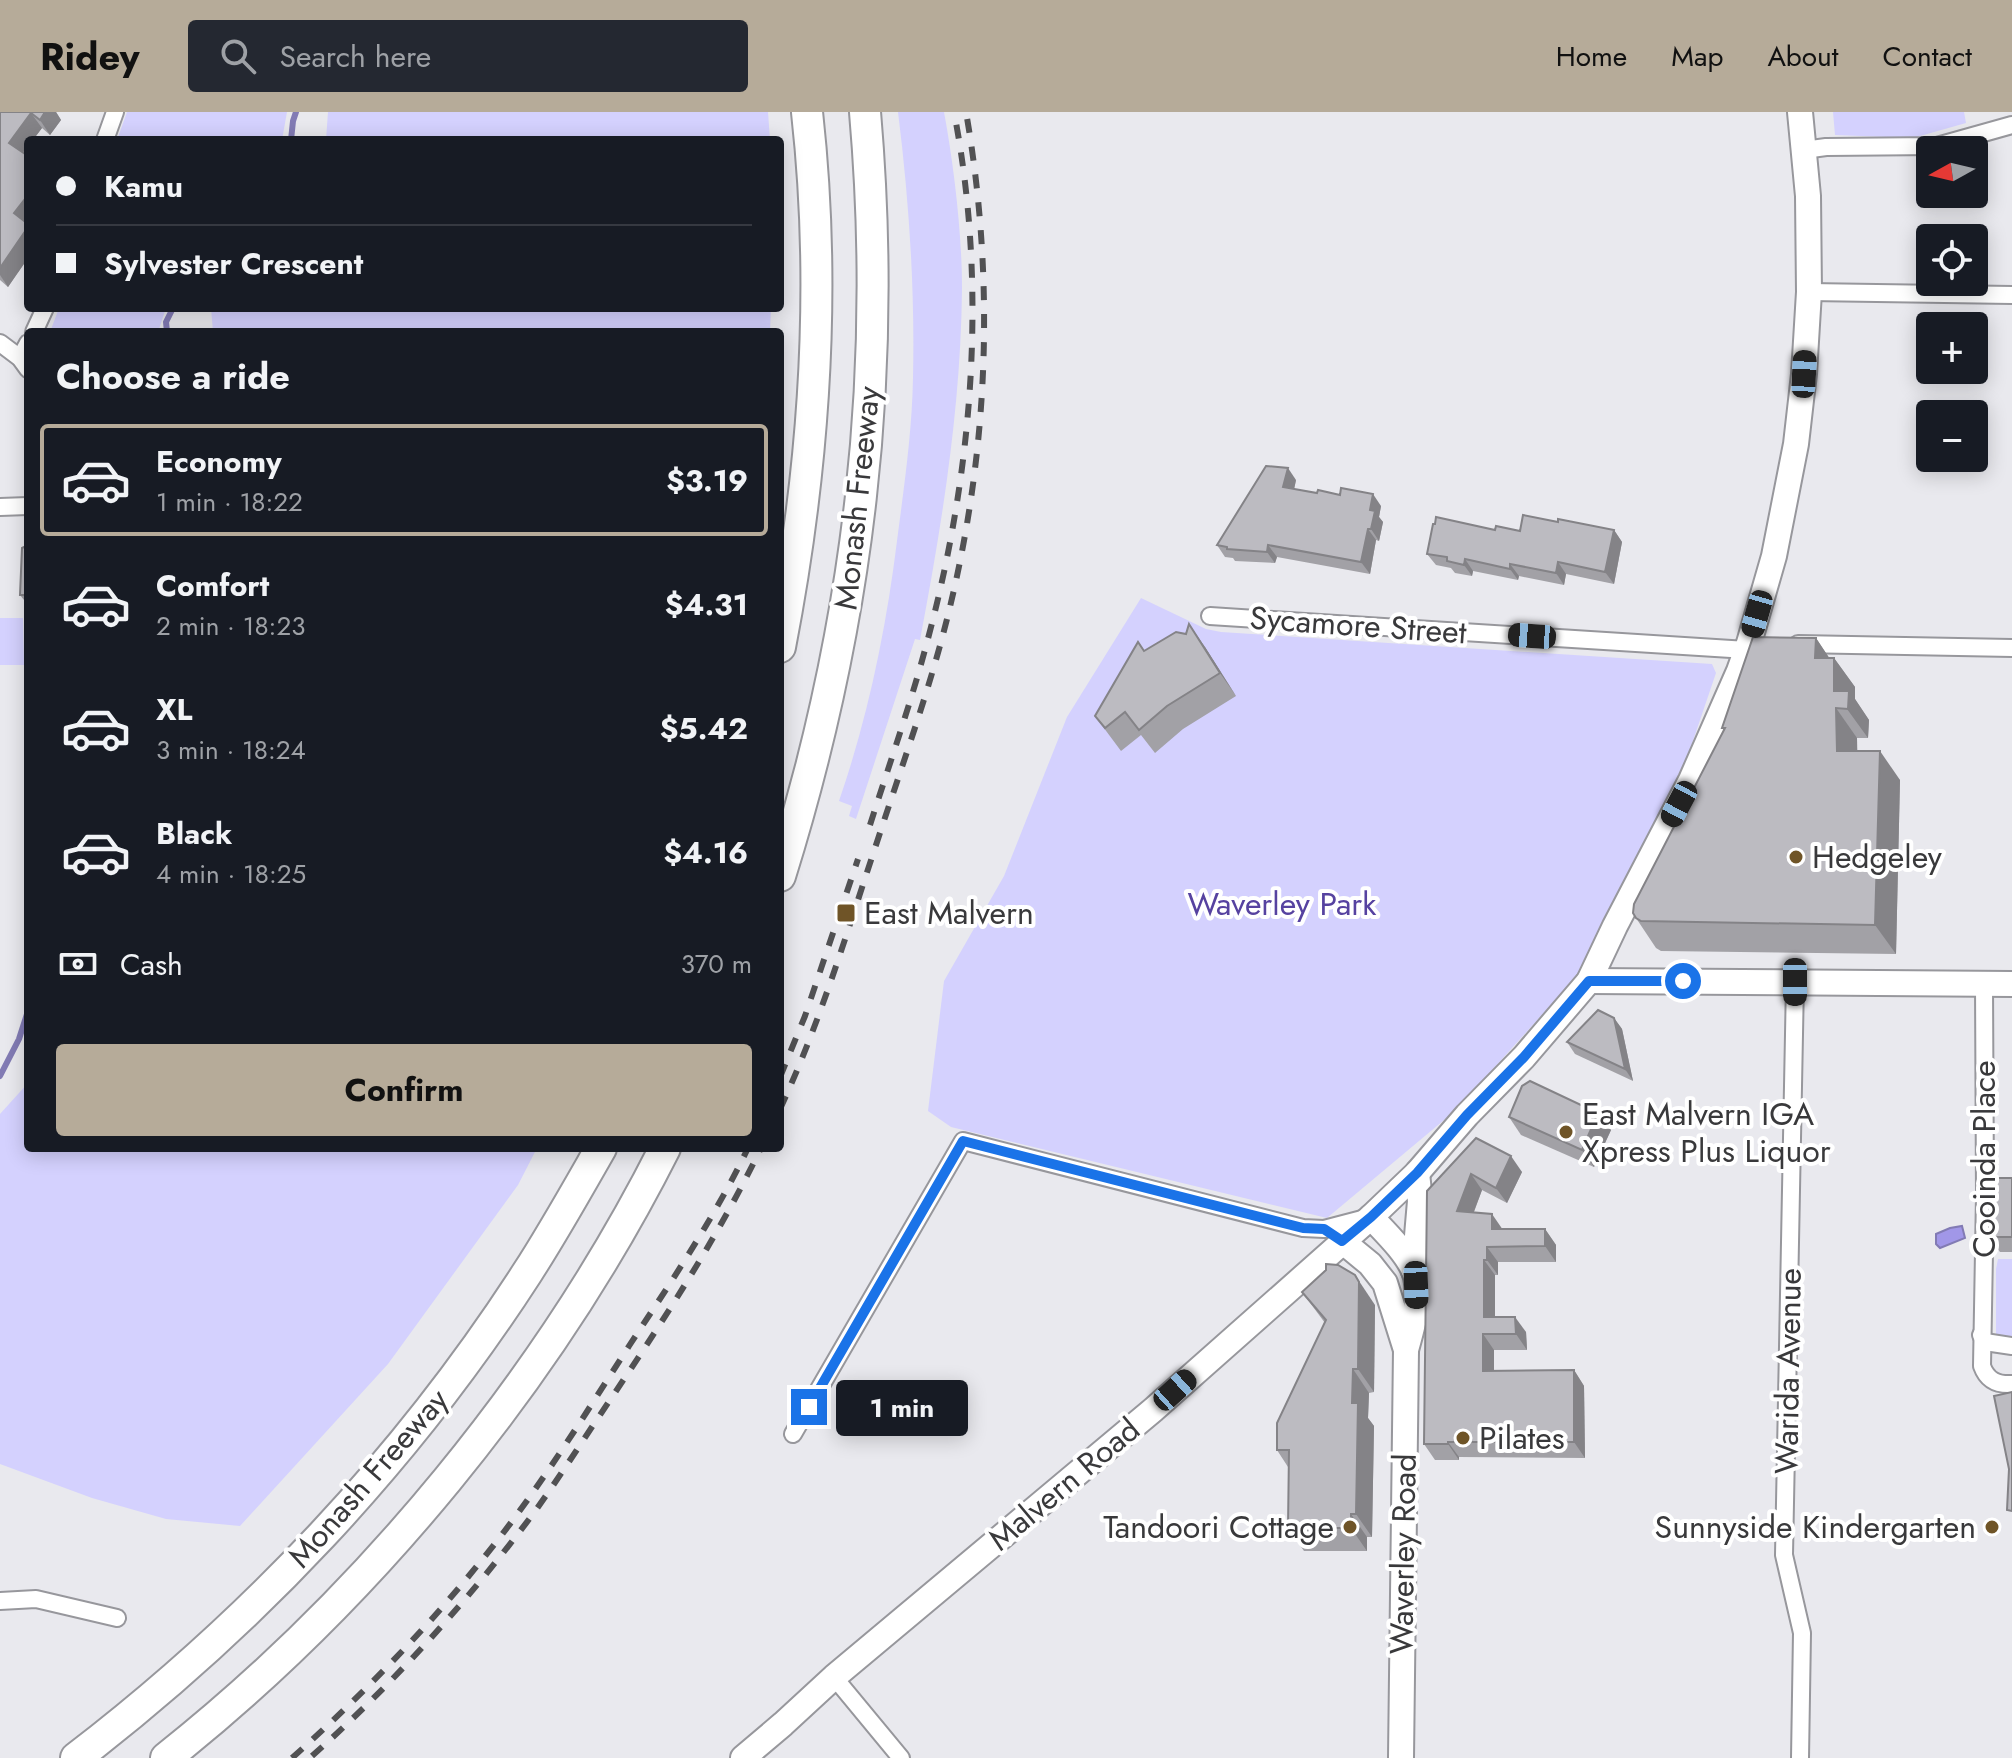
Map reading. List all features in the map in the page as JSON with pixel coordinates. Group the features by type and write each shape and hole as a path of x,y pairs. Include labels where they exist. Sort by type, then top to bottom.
{"highway":[{"name":"Monash Freeway","path":"784,626 795,569 812,423 816,281 807,112"},
{"name":"Monash Freeway","path":"784,863 820,737 837,661 862,504 874,283 865,112"},
{"name":"Monash Freeway","path":"76,1758 211,1645 266,1593 366,1486 414,1430 484,1337 527,1274 599,1152"},
{"name":"Monash Freeway","path":"166,1758 245,1691 305,1634 401,1533 455,1470 529,1373 578,1301 663,1152"}],"main road":[{"path":"1417,1173 1589,981 1760,645 1793,459 1804,374 1809,292 1808,196 1800,112"},
{"path":"1589,981 2012,984"},
{"name":"Malvern Road","path":"743,1758 834,1677 1153,1410 1333,1235 1371,1217 1417,1173"},
{"name":"Waverley Road","path":"1401,1758 1406,1350 1417,1301 1414,1271 1420,1201 1417,1173"},
{"path":"1371,1217 1394,1241 1414,1271"},
{"name":"Waverley Road","path":"1333,1235 1357,1251 1385,1283 1406,1350"}],"street":[{"path":"106,136 115,112"},
{"path":"1804,150 1937,146 2012,125"},
{"path":"1809,292 2012,295"},
{"path":"0,343 24,356"},
{"path":"0,507 24,506"},
{"name":"Sycamore Street","path":"1210,616 1760,645 2012,648"},
{"name":"Warida Avenue","path":"1795,982 1784,1555 1802,1633 1800,1758"},
{"name":"Cooinda Place","path":"1984,984 1982,1366 1994,1382 2012,1384"},
{"path":"793,1434 963,1141 1333,1235"},
{"path":"1981,1335 1985,1342 2012,1346"},
{"path":"0,1601 36,1599 117,1618"},
{"path":"834,1677 901,1758"}],"green space":[{"path":"127,112 287,112 283,136 118,136"},
{"path":"328,112 768,112 770,136 326,136"},
{"path":"898,112 944,112 959,223 961,333 949,465 920,640 915,639 856,819 849,816 852,806 839,801 867,705 893,574 912,399 910,245"},
{"path":"1833,112 1964,112 1966,123 1913,138 1835,135"},
{"path":"58,312 165,312 159,328 52,328"},
{"path":"211,312 771,312 770,328 213,328"},
{"name":"Waverley Park","path":"1141,598 1206,629 1221,632 1712,664 1716,673 1681,776 1577,976 1456,1110 1327,1218 951,1127 928,1111 944,981 1004,876 1067,717"},
{"path":"0,618 23,618 24,665 0,665"},
{"path":"24,1087 24,1152 535,1152 518,1185 388,1364 240,1526 166,1519 92,1498 0,1464 0,1114"},
{"path":"1998,1259 2012,1259 2012,1338 1996,1337"}],"shaded area":[{"path":"1962,1226 1965,1238 1940,1248 1936,1244 1936,1234"}],"building":[{"path":"0,112 45,112 40,120 31,113 9,143 24,153 24,200 14,213 24,221 24,233 0,268"},
{"path":"1266,466 1288,468 1283,487 1340,495 1341,488 1373,494 1370,510 1375,511 1361,562 1268,545 1267,552 1227,549 1217,545"},
{"path":"1523,515 1614,530 1605,572 1558,562 1556,573 1510,564 1510,569 1465,559 1464,565 1447,561 1447,557 1427,554 1436,517 1495,530 1496,526 1520,531"},
{"path":"22,548 24,595 20,595"},
{"path":"1189,624 1220,673 1167,706 1139,730 1125,712 1105,728 1095,716 1138,642 1144,651 1176,632 1186,634"},
{"path":"1753,637 1816,638 1815,658 1834,658 1834,691 1849,691 1848,709 1836,708 1837,751 1880,751 1875,925 1641,921 1633,913 1634,904 1725,728 1722,728"},
{"path":"1598,1010 1614,1018 1625,1069 1567,1042"},
{"path":"1530,1081 1598,1113 1582,1150 1509,1117 1522,1086"},
{"path":"1476,1138 1511,1156 1496,1188 1471,1174 1457,1211 1492,1214 1492,1229 1545,1229 1545,1246 1487,1247 1487,1260 1484,1260 1484,1317 1515,1317 1516,1334 1483,1334 1483,1371 1574,1370 1574,1442 1424,1444 1427,1191"},
{"path":"1990,1178 2012,1178 2012,1237 1989,1237"},
{"path":"1326,1264 1338,1265 1355,1275 1359,1282 1358,1369 1353,1369 1352,1403 1358,1403 1356,1514 1351,1514 1351,1528 1288,1528 1289,1450 1277,1450 1277,1423 1326,1320 1302,1292 1326,1270"},
{"path":"2012,1392 2012,1511 2007,1510 2009,1469 1994,1396"}],"waterway":[{"path":"291,136 296,112"},
{"path":"167,328 171,312"},
{"path":"0,1076 24,1023"}],"railway":[{"path":"870,825 926,646 955,515 964,448 970,380 971,245 954,112"},
{"path":"784,1100 832,977 915,727 949,611 962,549 980,425 984,300 975,174 966,112"},
{"path":"784,1067 805,1016 858,859"},
{"path":"292,1758 367,1688 501,1536 558,1456 676,1273 746,1152"},
{"path":"312,1756 372,1700 428,1641 533,1514 689,1278 759,1152"}],"place":[{"name":"Hedgeley","path":"1796,857"},
{"name":"East Malvern","path":"846,913"},
{"name":"East Malvern IGA Xpress Plus Liquor","path":"1566,1132"},
{"name":"Pilates","path":"1463,1438"},
{"name":"Tandoori Cottage","path":"1350,1527"},
{"name":"Sunnyside Kindergarten","path":"1992,1527"}],"route":[{"path":"809,1407 963,1141 1303,1228 1324,1229 1342,1241 1417,1173 1589,981 1683,981"}]}
